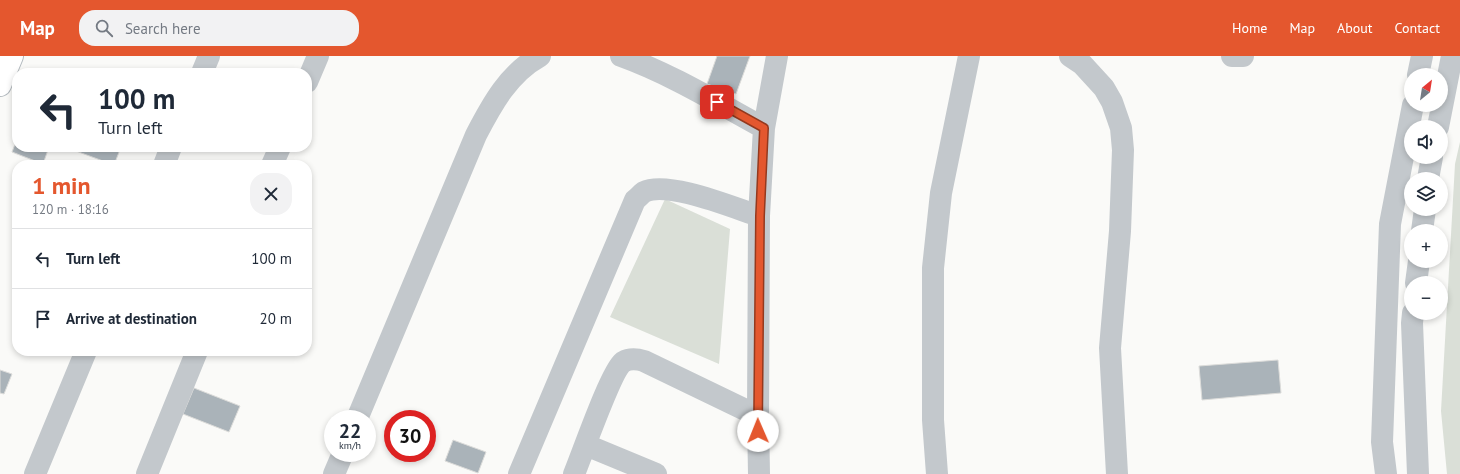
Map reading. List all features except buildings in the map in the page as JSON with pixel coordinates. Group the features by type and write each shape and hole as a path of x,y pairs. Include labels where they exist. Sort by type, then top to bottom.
{"main road":[{"path":"0,85 12,56"}],"street":[{"path":"204,68 209,56"},
{"path":"312,70 318,56"},
{"path":"361,410 476,135 492,104 504,88 529,62 540,56"},
{"path":"621,56 638,62 764,128"},
{"path":"759,474 758,416 760,216 764,128 777,56"},
{"path":"937,474 933,420 933,268 941,193 969,56"},
{"path":"1070,56 1082,64 1104,88 1112,102 1121,128 1123,150 1120,231 1110,348 1117,474"},
{"path":"1232,56 1243,56"},
{"path":"1419,68 1422,56"},
{"path":"1439,120 1452,56"},
{"path":"1386,474 1382,442 1390,224 1412,112"},
{"path":"519,474 635,200 643,192 655,189 672,189 760,216"},
{"path":"1412,320 1418,474"},
{"path":"35,474 84,356"},
{"path":"147,474 195,356"},
{"path":"574,474 618,369 623,362 633,358 644,361 758,416"},
{"path":"586,445 656,474"},
{"path":"334,474 339,462"}],"shaded area":[{"path":"1460,142 1460,474 1447,474 1441,411 1446,320 1448,320 1448,288 1455,164"},
{"path":"665,199 730,229 719,364 610,317"}],"route":[{"path":"717,102 764,128 760,216 758,431"}]}
